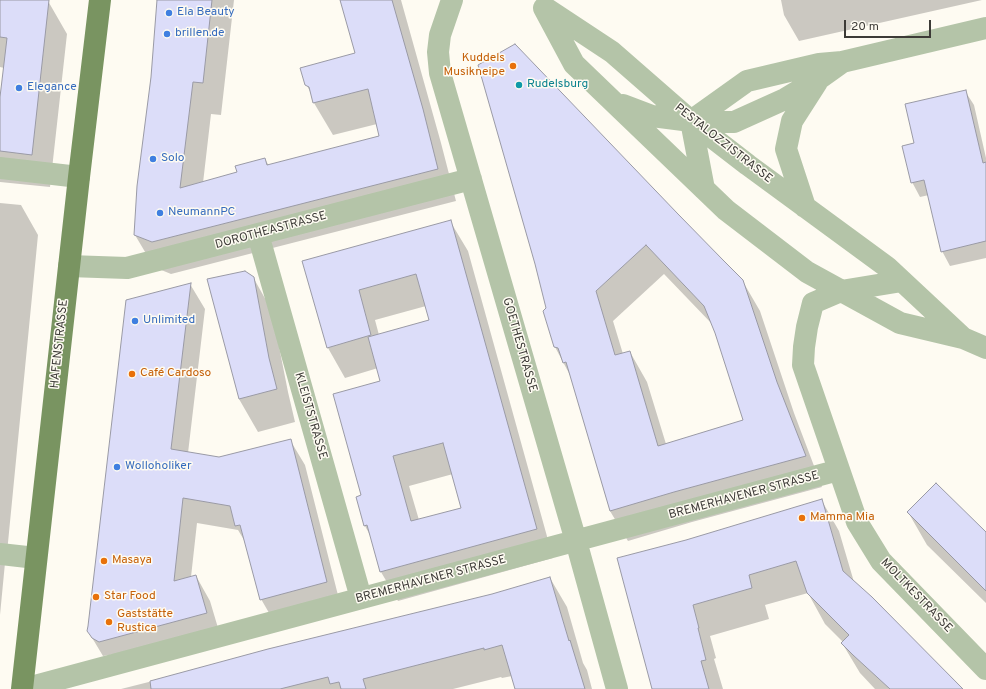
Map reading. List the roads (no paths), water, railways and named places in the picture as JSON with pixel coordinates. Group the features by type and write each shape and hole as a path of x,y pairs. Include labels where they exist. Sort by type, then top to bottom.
{"main road":[{"name":"HAFENSTRASSE","path":"23,689 36,558 100,0"}],"street":[{"name":"GOETHESTRASSE","path":"452,0 440,35 438,52 442,81 576,541 617,689"},
{"name":"PESTALOZZISTRASSE","path":"541,4 574,64 726,210 808,272 900,323 963,338 986,348"},
{"name":"PESTALOZZISTRASSE","path":"541,4 612,52 691,121 805,208 887,267 963,338"},
{"path":"691,121 747,81 819,64 842,62 986,28"},
{"path":"614,102 652,116 691,121 734,122 785,99 820,78 842,62"},
{"path":"805,208 786,149 792,121 820,78"},
{"path":"691,121 704,189"},
{"path":"0,168 79,177"},
{"name":"DOROTHEASTRASSE","path":"69,266 127,268 471,179"},
{"name":"KLEISTSTRASSE","path":"258,234 362,598"},
{"path":"839,470 803,365 807,327 813,303 841,291 902,281"},
{"name":"BREMERHAVENER STRASSE","path":"23,689 839,470"},
{"name":"MOLTKESTRASSE","path":"839,470 857,522 881,561 986,669"},
{"path":"0,554 36,558"}],"place":[{"name":"Ela Beauty","path":"169,13"},
{"name":"brillen.de","path":"167,34"},
{"name":"Kuddels Musikneipe","path":"513,66"},
{"name":"Rudelsburg","path":"519,85"},
{"name":"Elegance","path":"19,88"},
{"name":"Solo","path":"153,159"},
{"name":"NeumannPC","path":"160,213"},
{"name":"Unlimited","path":"135,321"},
{"name":"Café Cardoso","path":"132,374"},
{"name":"Wolloholiker","path":"117,467"},
{"name":"Mamma Mia","path":"802,518"},
{"name":"Masaya","path":"104,561"},
{"name":"Star Food","path":"96,597"},
{"name":"Gaststätte Rustica","path":"109,622"}]}
